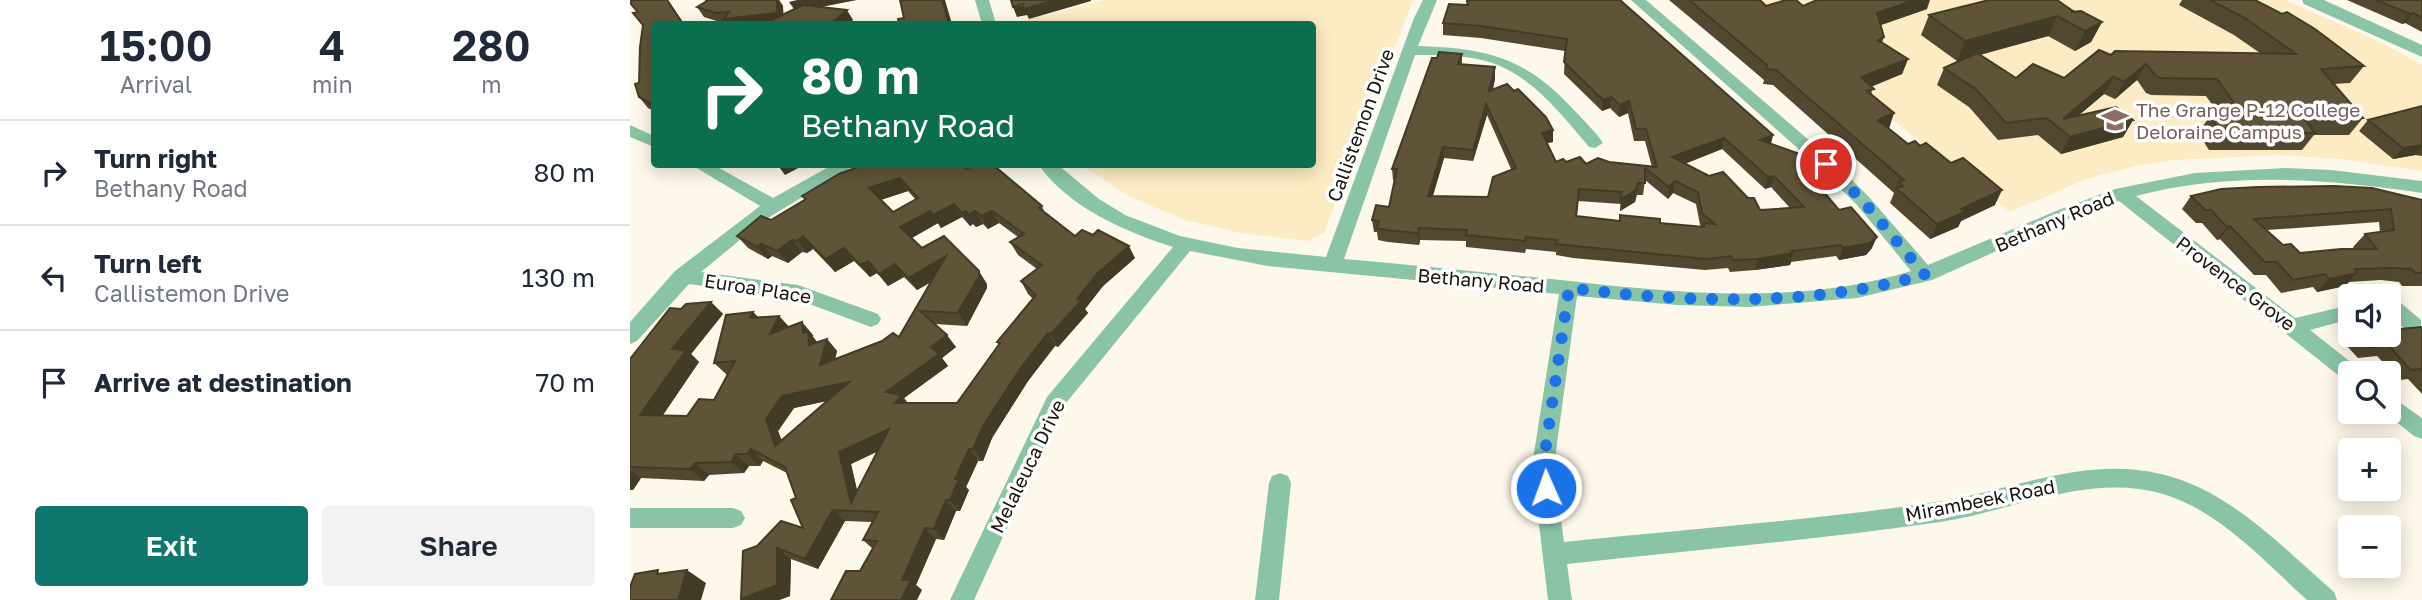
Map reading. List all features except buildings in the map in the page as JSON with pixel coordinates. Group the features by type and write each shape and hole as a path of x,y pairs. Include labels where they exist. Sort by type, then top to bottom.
{"street":[{"path":"982,0 988,21"},
{"name":"Callistemon Drive","path":"1332,265 1430,0"},
{"path":"1639,0 1826,164 1863,201 1925,275"},
{"path":"2310,0 2422,52"},
{"path":"1410,50 1477,55 1508,64 1531,78 1595,143"},
{"path":"630,131 651,141"},
{"path":"705,168 772,205"},
{"path":"630,336 682,276 723,240 772,205 841,168"},
{"name":"Bethany Road","path":"1050,168 1072,190 1096,206 1153,233 1244,256 1690,300 1777,300 1860,290 1925,275 1967,259 2062,215 2122,193 2183,179 2267,173 2332,175 2422,187"},
{"name":"Provence Grove","path":"2122,193 2196,255 2294,326 2338,363"},
{"name":"Melaleuca Drive","path":"962,600 1054,403 1186,243"},
{"name":"Euroa Place","path":"682,276 798,292 871,319"},
{"path":"1560,600 1543,466 1569,288"},
{"path":"2294,326 2338,315"},
{"path":"2401,315 2414,325"},
{"path":"2401,413 2422,430"},
{"name":"Mirambeek Road","path":"1554,554 1947,510 2084,478 2119,476 2165,485 2215,508 2325,600"},
{"path":"1267,600 1280,482"},
{"path":"630,518 733,518"}],"shaded area":[{"path":"1105,0 1413,0 1324,233 1307,241 1241,233 1185,220 1130,197 1086,168 1316,168 1316,21 1021,21"},
{"name":"The Grange P-12 College Deloraine Campus","path":"1740,0 2285,0 2378,41 2422,65 2422,171 2341,159 2280,155 2174,160 2135,166 2086,179 2010,212"}],"place":[{"name":"The Grange P-12 College Deloraine Campus","path":"2115,120"}],"route":[{"path":"1546,488 1543,466 1569,288 1690,300 1777,300 1860,290 1925,275 1863,201 1826,164"}]}
